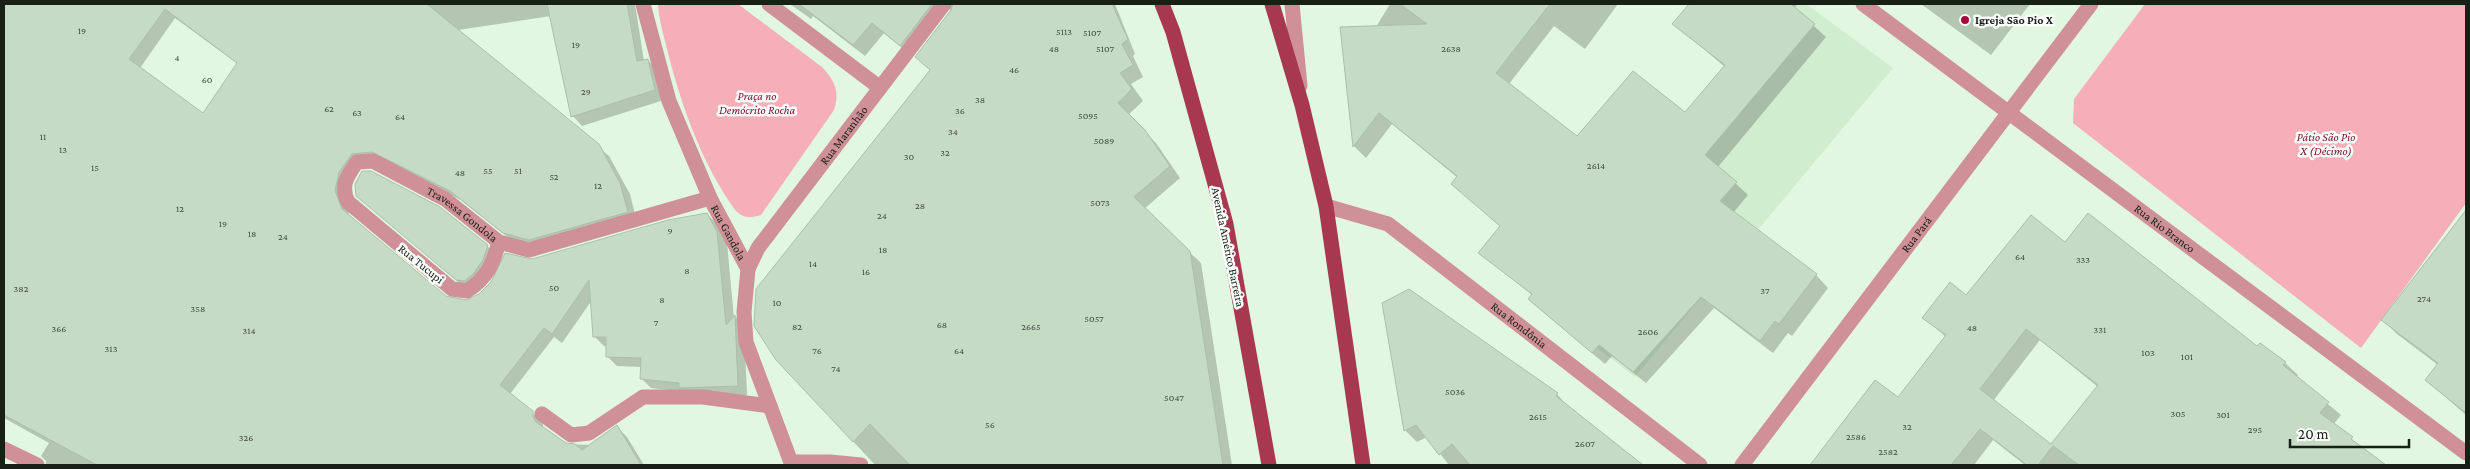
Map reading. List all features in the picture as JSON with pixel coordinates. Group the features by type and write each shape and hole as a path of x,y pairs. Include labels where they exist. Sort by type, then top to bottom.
{"main road":[{"name":"Avenida Américo Barreira","path":"1162,4 1173,32 1226,224 1269,465"},
{"path":"1272,4 1302,105 1326,206 1363,465"}],"street":[{"name":"Rua Gandola","path":"643,4 669,101 710,198 748,269 744,312 746,342 792,464"},
{"path":"769,4 878,87"},
{"name":"Rua Maranhão","path":"748,269 758,248 878,87 944,4"},
{"path":"1292,4 1302,105"},
{"name":"Rua Rio Branco","path":"1863,4 2466,453"},
{"name":"Rua Pará","path":"1742,465 2091,4"},
{"name":"Travessa Gondola","path":"344,182 357,162 373,160 445,199 500,242 529,250 710,198"},
{"name":"Rua Tucupi","path":"344,182 343,193 348,202 452,289 467,291 479,283 491,268 500,242"},
{"name":"Rua Rondônia","path":"1326,206 1388,224 1700,465"},
{"path":"542,414 571,435 589,433 643,397 703,397 770,406"},
{"path":"4,449 37,465"},
{"path":"792,464 830,462 861,465"}],"shaded area":[{"path":"1783,4 1806,4 1893,68 1635,377 1532,298"}],"green space":[{"name":"Praça no Demócrito Rocha","path":"658,4 738,4 822,67 833,82 836,92 834,110 761,215 748,217 736,211 724,194 704,156 695,137 675,77 661,24"},
{"name":"Pátio São Pio X (Décimo)","path":"2145,4 2466,4 2466,203 2361,348 2073,123 2074,99"}],"building":[{"path":"4,4 427,4 599,144 620,183 628,212 529,240 503,233 450,191 372,152 352,154 339,172 335,191 342,209 446,296 466,300 479,294 491,282 505,253 532,259 668,220 707,213 717,232 726,325 735,315 738,386 679,388 679,383 640,379 641,358 606,357 606,337 593,337 589,280 552,334 544,328 500,385 533,411 533,417 536,422 566,443 575,444 582,450 617,425 641,465 97,465 4,415","holes":["165,9 237,63 203,113 129,59"]},
{"path":"547,4 627,4 637,61 648,59 655,90 571,117"},
{"path":"799,4 932,4 900,46 872,23 853,45"},
{"path":"953,4 1112,4 1128,39 1122,44 1133,65 1120,73 1132,89 1118,103 1145,130 1170,166 1134,197 1190,251 1223,465 910,465 870,424 853,442 776,360 754,326 756,289 930,70 915,57 951,10"},
{"path":"1400,4 1550,4 1496,73 1577,136 1633,71 1685,112 1725,65 1672,24 1689,4 1791,4 1815,24 1705,155 1737,182 1720,201 1817,274 1779,324 1775,321 1760,341 1701,297 1633,372 1599,345 1592,353 1528,299 1532,294 1478,253 1500,226 1451,184 1457,176 1379,113 1353,147 1340,27 1427,24"},
{"path":"362,171 371,171 440,207 488,245 483,260 473,274 465,281 456,280 356,196 355,184"},
{"path":"2466,210 2466,413 2425,380 2438,363 2381,320"},
{"path":"2088,213 2257,346 2260,343 2286,362 2283,365 2329,402 2320,413 2353,437 2351,439 2386,465 2079,465 2053,446 2038,465 2027,465 1980,429 1951,465 1810,465 1875,380 1898,397 1946,335 1922,318 1950,282 1966,295 2031,215 2065,242","holes":["2026,329 2098,385 2051,444 1980,389"]},
{"path":"1409,289 1558,393 1556,396 1643,465 1470,465 1452,444 1439,455 1416,425 1404,431 1382,303"}],"place":[{"name":"Igreja São Pio X","path":"1965,20"}]}
